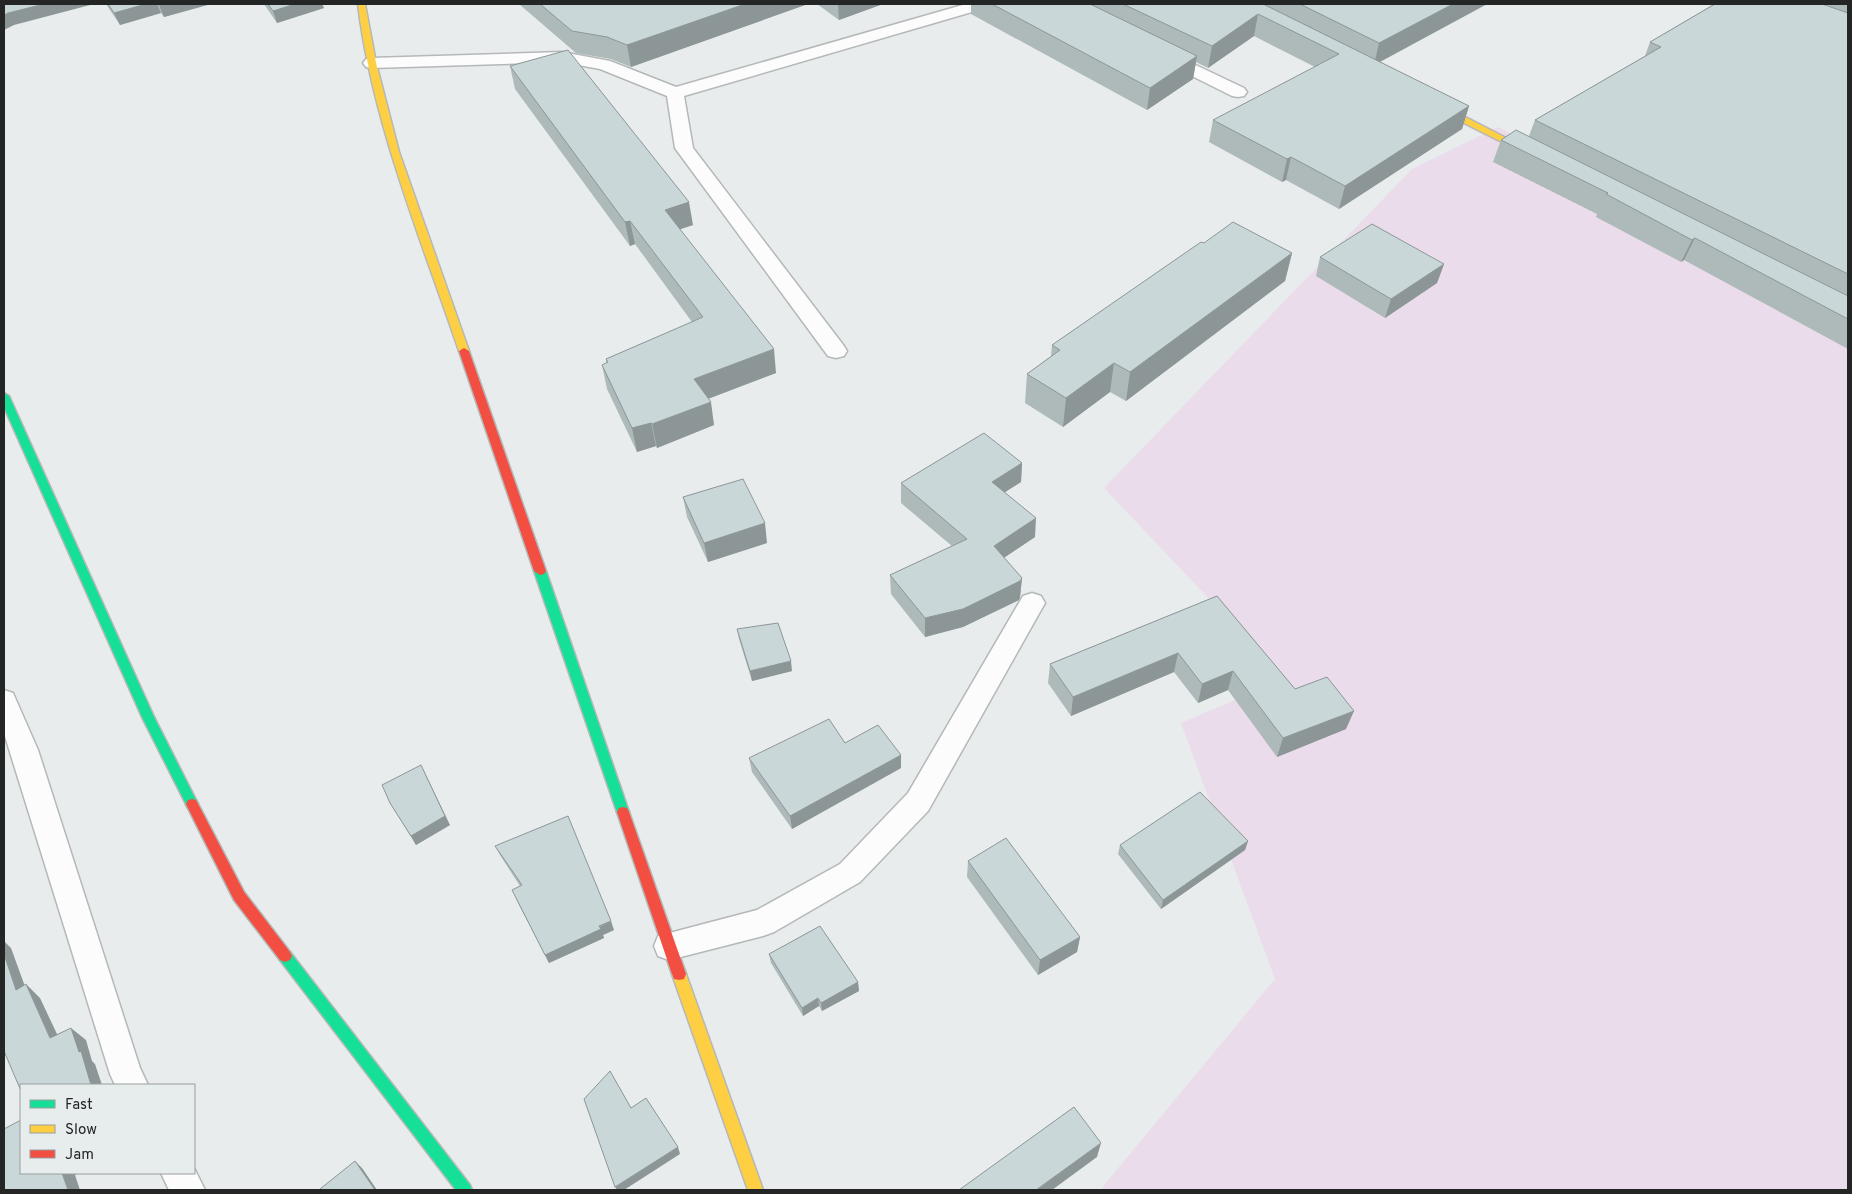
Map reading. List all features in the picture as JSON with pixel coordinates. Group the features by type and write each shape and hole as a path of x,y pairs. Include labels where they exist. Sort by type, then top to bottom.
{"street":[{"path":"361,4 372,63 395,152 668,946 756,1190"},
{"path":"1422,98 1546,161"},
{"path":"4,396 148,717 239,896 465,1190"}],"lane":[{"path":"372,63 562,57 604,65 675,93 983,4"},
{"path":"1149,48 1238,92"},
{"path":"675,93 684,148 836,350"},
{"path":"668,946 763,922 850,873 918,802 1032,603"},
{"path":"4,701 24,750 126,1074 131,1084"},
{"path":"179,1174 188,1190"}],"shaded area":[{"path":"1498,127 1848,302 1848,1190 1100,1190 1275,979 1181,723 1285,679 1104,488 1412,169"}],"building":[{"path":"4,4 44,4 4,15"},
{"path":"108,4 146,4 114,13"},
{"path":"268,4 295,4 273,11"},
{"path":"540,4 745,4 627,45 607,37 572,31"},
{"path":"992,4 1090,4 1197,56 1150,88"},
{"path":"1123,4 1263,4 1469,106 1345,186 1291,157 1287,159 1213,120 1339,54 1258,14 1212,46"},
{"path":"1300,4 1453,4 1379,43"},
{"path":"1715,4 1822,4 1848,13 1848,274 1535,120 1661,47 1650,42"},
{"path":"568,50 689,202 665,210 774,349 694,379 711,402 652,424 632,428 602,365 608,362 606,359 703,317 630,221 625,222 510,66"},
{"path":"1516,130 1848,296 1848,319 1695,238 1692,240 1606,194 1608,193 1501,140"},
{"path":"1233,222 1292,253 1130,372 1114,363 1066,398 1027,374 1060,350 1052,345"},
{"path":"1372,224 1444,264 1391,299 1320,257"},
{"path":"984,433 1022,463 992,482 1036,518 994,546 1022,578 1020,581 963,609 925,618 890,575 967,539 901,483"},
{"path":"743,479 765,523 704,543 683,497"},
{"path":"1217,596 1295,689 1327,677 1354,711 1283,738 1233,671 1202,684 1178,653 1073,697 1050,664"},
{"path":"778,623 791,661 750,671 737,629"},
{"path":"829,719 845,743 878,725 901,755 790,816 749,758"},
{"path":"421,765 445,816 411,836 390,803 382,785"},
{"path":"1200,792 1248,841 1163,900 1120,845"},
{"path":"568,816 611,921 599,926 601,929 545,955 512,890 522,885 495,846"},
{"path":"1006,838 1080,937 1040,960 968,861"},
{"path":"820,926 858,982 821,1003 818,998 802,1008 769,954"},
{"path":"4,954 16,990 26,984 50,1038 71,1028 79,1052 81,1051 91,1084 20,1084 20,1089 4,1051"},
{"path":"610,1071 631,1108 646,1098 678,1147 615,1187 584,1099"},
{"path":"1074,1107 1101,1143 1036,1190 959,1190"},
{"path":"20,1121 20,1174 62,1174 68,1190 4,1190 4,1129"},
{"path":"355,1161 375,1190 320,1189"}],"traffic: fast":[{"path":"4,396 148,717 192,804"},
{"path":"540,571 623,812"},
{"path":"285,956 465,1190"}],"traffic: slow":[{"path":"361,4 372,63 395,152 464,351"},
{"path":"1433,104 1535,155"},
{"path":"679,974 756,1190"}],"traffic: jam":[{"path":"464,351 540,571"},
{"path":"192,804 239,896 285,956"},
{"path":"623,812 679,974"}]}
